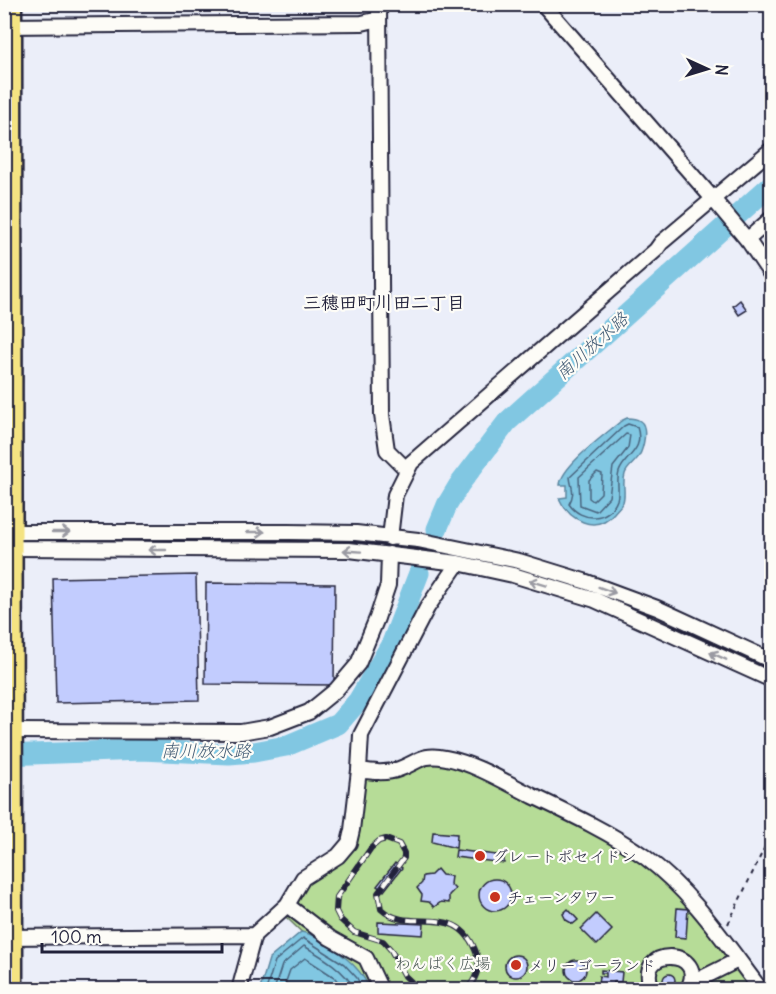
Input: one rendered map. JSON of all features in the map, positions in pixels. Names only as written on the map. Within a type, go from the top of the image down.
[{"type":"main road","points":[[13,4],[9,26],[9,541],[14,772],[9,937],[14,990]]},
{"type":"street","points":[[543,4],[716,202],[745,237],[771,276]]},
{"type":"street","points":[[9,26],[362,23],[379,12]]},
{"type":"street","points":[[379,12],[382,415],[387,450],[407,470]]},
{"type":"street","points":[[390,538],[394,495],[411,463],[716,202],[771,149]]},
{"type":"street","points":[[745,237],[771,218]]},
{"type":"street","points":[[9,541],[301,532],[356,533],[418,540],[519,561],[584,581],[657,608],[771,661]]},
{"type":"street","points":[[9,541],[349,550],[458,563],[513,575],[595,600],[771,680]]},
{"type":"street","points":[[14,734],[241,732],[270,726],[309,712],[336,690],[358,664],[388,585],[388,554]]},
{"type":"street","points":[[239,990],[254,935],[286,905],[303,878],[338,856],[349,843],[359,770],[361,735],[427,608],[458,563]]},
{"type":"street","points":[[359,770],[389,771],[400,769],[422,758],[446,758],[461,762],[524,791],[580,820],[644,856],[670,878],[696,906],[761,990]]},
{"type":"street","points":[[286,905],[330,938],[366,958],[381,990]]},
{"type":"street","points":[[9,937],[254,935]]},
{"type":"street","points":[[653,990],[649,974],[657,960],[672,955],[686,962],[690,969],[689,987]]},
{"type":"street","points":[[689,987],[738,960]]},
{"type":"path","points":[[721,939],[771,832]]},
{"type":"green space","name":"わんぱく広場","points":[[424,761],[463,765],[548,806],[644,860],[671,885],[758,989],[361,989],[285,916],[302,887],[335,866],[363,777]]},
{"type":"water","points":[[627,418],[640,421],[645,433],[639,456],[625,474],[623,502],[607,520],[591,524],[583,522],[569,513],[559,498],[567,497],[567,485],[560,485],[562,477],[585,451]]},
{"type":"water","points":[[301,932],[322,941],[353,964],[370,989],[260,989],[269,959]]},
{"type":"building","points":[[740,300],[747,310],[739,315],[733,306]]},
{"type":"building","points":[[196,575],[199,700],[56,703],[53,578]]},
{"type":"building","points":[[206,583],[335,584],[334,685],[205,684]]},
{"type":"building","points":[[433,832],[457,834],[456,848],[432,842]]},
{"type":"building","name":"グレートポセイドン","points":[[456,850],[504,856],[504,863],[455,857]]},
{"type":"building","points":[[395,863],[402,868],[384,891],[377,886]]},
{"type":"building","points":[[437,869],[442,875],[451,876],[450,884],[455,889],[449,895],[449,903],[441,902],[434,907],[429,902],[421,901],[422,895],[417,888],[422,883],[423,876],[431,875]]},
{"type":"building","name":"チェーンタワー","points":[[495,879],[507,883],[511,895],[507,907],[495,911],[483,907],[479,895],[483,883]]},
{"type":"building","points":[[677,908],[688,909],[686,938],[675,937]]},
{"type":"building","points":[[568,909],[578,920],[573,924],[566,920],[563,914]]},
{"type":"building","points":[[596,914],[612,930],[597,945],[581,929]]},
{"type":"building","points":[[378,922],[424,924],[423,935],[378,932]]},
{"type":"building","name":"メリーゴーランド","points":[[516,955],[524,958],[527,966],[524,974],[516,977],[508,974],[505,966],[508,958]]},
{"type":"building","points":[[572,960],[580,960],[586,966],[586,974],[580,980],[572,980],[566,974],[566,966]]},
{"type":"building","points":[[601,970],[622,972],[621,982],[614,982],[613,986],[598,985],[599,976],[606,977],[606,973],[601,973]]},
{"type":"building","points":[[671,974],[675,980],[671,986],[667,986],[663,978]]},
{"type":"waterway","name":"南川放水路","points":[[437,529],[459,485],[507,422],[772,184]]},
{"type":"waterway","name":"南川放水路","points":[[4,755],[142,750],[229,754],[254,752],[286,746],[338,724],[358,701],[392,643],[419,573]]},
{"type":"railway","points":[[420,990],[405,976],[391,950],[383,941],[354,932],[340,919],[336,911],[337,897],[371,848],[379,841],[386,839],[399,844],[404,858],[378,893],[381,909],[406,920],[446,923],[458,928],[469,938],[477,955],[478,965],[472,983],[466,990]]},
{"type":"place","name":"グレートポセイドン","points":[[480,856]]},
{"type":"place","name":"チェーンタワー","points":[[495,897]]},
{"type":"place","name":"メリーゴーランド","points":[[516,965]]},
{"type":"district","name":"三穂田町川田二丁目","points":[[384,303]]}]
